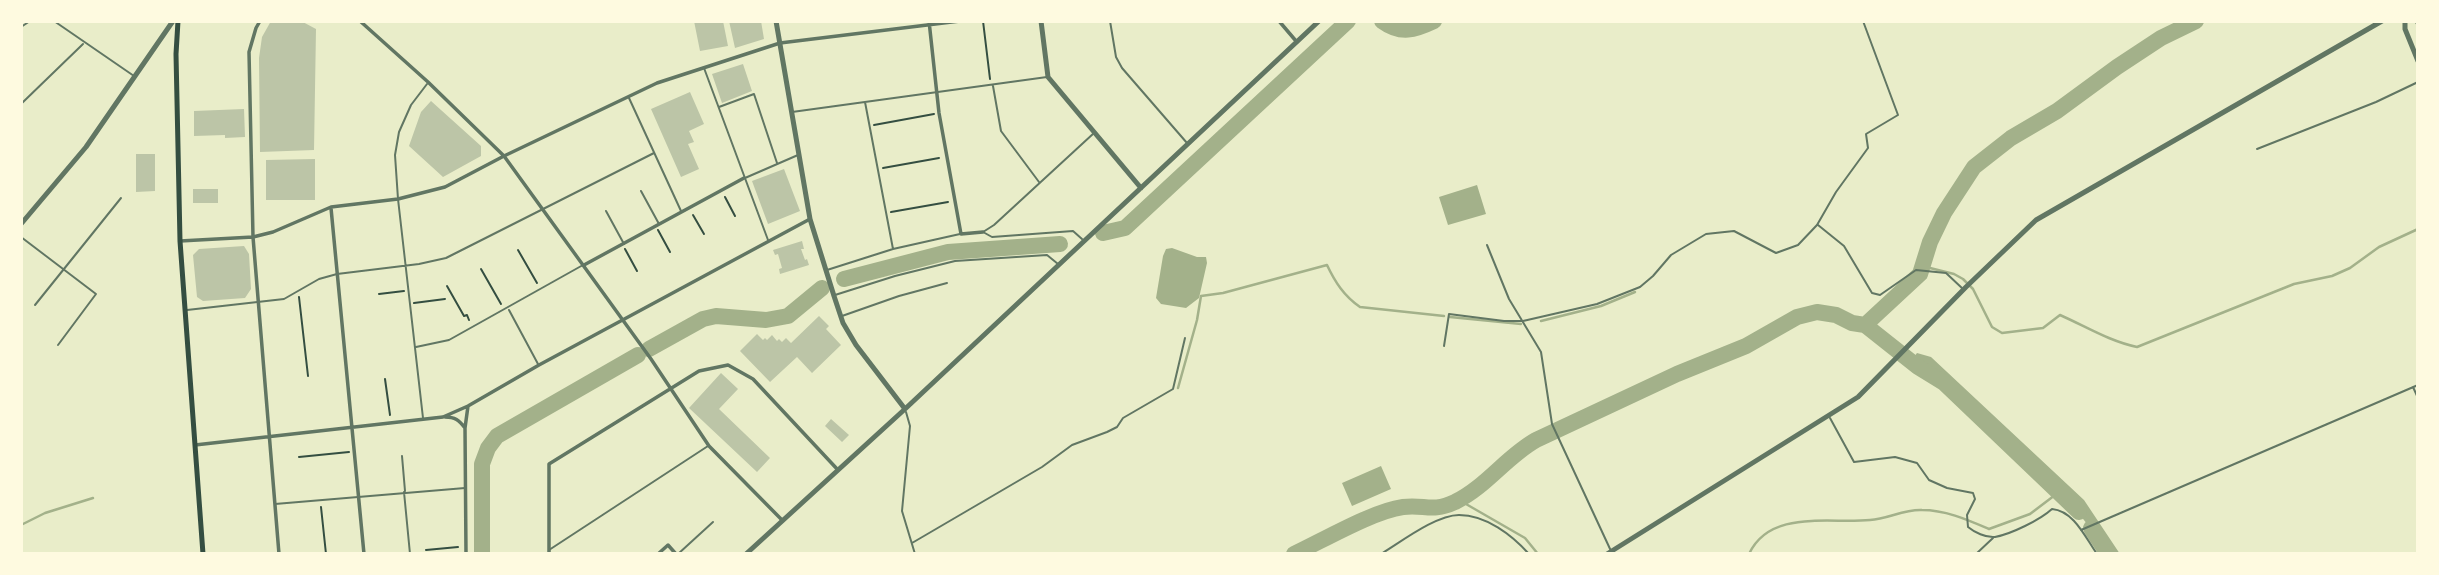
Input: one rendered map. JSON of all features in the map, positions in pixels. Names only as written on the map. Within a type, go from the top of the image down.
[{"type":"main road","points":[[175,21],[180,241],[203,554]]},
{"type":"street","points":[[21,224],[86,147],[175,21]]},
{"type":"street","points":[[260,21],[249,52],[253,237],[278,554]]},
{"type":"street","points":[[360,21],[504,156],[584,265],[709,446],[782,520]]},
{"type":"street","points":[[776,21],[810,219],[825,270],[841,316],[856,345],[905,409]]},
{"type":"street","points":[[180,241],[253,237],[273,232],[331,207],[398,200],[446,187],[628,95],[780,43],[960,21]]},
{"type":"street","points":[[1041,21],[1048,77],[1141,188]]},
{"type":"street","points":[[1279,21],[1297,41]]},
{"type":"street","points":[[746,554],[905,409],[1318,21]]},
{"type":"street","points":[[1609,553],[1858,397],[2036,220],[2382,21]]},
{"type":"street","points":[[2405,21],[2405,29],[2418,61]]},
{"type":"street","points":[[929,23],[939,113],[961,234],[983,232]]},
{"type":"street","points":[[584,265],[744,178]]},
{"type":"street","points":[[331,207],[364,554]]},
{"type":"street","points":[[443,417],[468,406],[810,219]]},
{"type":"street","points":[[549,552],[549,464],[699,371],[728,365],[753,379],[838,470]]},
{"type":"street","points":[[466,554],[465,428],[468,406]]},
{"type":"street","points":[[195,445],[443,417],[452,417],[465,428]]},
{"type":"street","points":[[658,554],[668,545],[677,554]]},
{"type":"lane","points":[[21,27],[30,21]]},
{"type":"lane","points":[[54,21],[135,76]]},
{"type":"lane","points":[[1110,21],[1114,46],[1122,68],[1187,144]]},
{"type":"lane","points":[[1444,346],[1449,314],[1523,321],[1573,311],[1640,287],[1671,255],[1706,234],[1734,231],[1776,253],[1798,245],[1817,225],[1836,192],[1868,148],[1866,134],[1898,114],[1863,21]]},
{"type":"lane","points":[[21,104],[84,42]]},
{"type":"lane","points":[[704,68],[768,241]]},
{"type":"lane","points":[[791,112],[1048,77]]},
{"type":"lane","points":[[423,419],[395,155],[398,132],[411,105],[428,82]]},
{"type":"lane","points":[[2257,149],[2376,102],[2418,82]]},
{"type":"lane","points":[[992,85],[1001,131],[1039,181]]},
{"type":"lane","points":[[718,107],[754,94],[777,163]]},
{"type":"lane","points":[[628,95],[681,212]]},
{"type":"lane","points":[[865,102],[894,249]]},
{"type":"lane","points":[[1083,240],[1073,231],[992,237],[983,232],[994,225],[1095,132]]},
{"type":"lane","points":[[184,310],[284,299],[319,279],[337,274],[406,266],[446,258],[654,153]]},
{"type":"lane","points":[[744,178],[798,155]]},
{"type":"lane","points":[[641,191],[657,225]]},
{"type":"lane","points":[[35,305],[121,198]]},
{"type":"lane","points":[[606,211],[624,244]]},
{"type":"lane","points":[[1817,225],[1844,246],[1872,293],[1880,295],[1916,270],[1946,273],[1967,286]]},
{"type":"lane","points":[[825,270],[894,249],[961,234]]},
{"type":"lane","points":[[21,237],[96,294],[58,345]]},
{"type":"lane","points":[[1487,244],[1509,299],[1541,352],[1552,424],[1609,553]]},
{"type":"lane","points":[[834,296],[895,276],[955,261],[1047,255],[1058,264]]},
{"type":"lane","points":[[415,347],[449,340],[584,265]]},
{"type":"lane","points":[[841,316],[947,283]]},
{"type":"lane","points":[[507,310],[539,365]]},
{"type":"lane","points":[[912,543],[1042,467],[1072,446],[1107,432],[1123,418],[1174,389],[1185,338]]},
{"type":"lane","points":[[2080,530],[2418,385]]},
{"type":"lane","points":[[2413,387],[2418,398]]},
{"type":"lane","points":[[905,409],[910,426],[902,511],[915,554]]},
{"type":"lane","points":[[1829,415],[1854,462],[1895,457],[1917,464],[1929,480],[1947,488],[1973,494],[1975,499],[1967,515],[1968,527],[1974,532],[1993,537]]},
{"type":"lane","points":[[549,552],[709,446]]},
{"type":"lane","points":[[402,456],[410,554]]},
{"type":"lane","points":[[275,504],[466,488]]},
{"type":"lane","points":[[1976,554],[1993,537],[2040,520],[2052,509],[2062,510],[2071,517],[2096,554]]},
{"type":"lane","points":[[1381,554],[1445,518],[1459,515],[1483,520],[1510,535],[1529,554]]},
{"type":"lane","points":[[677,554],[713,522]]},
{"type":"path","points":[[982,21],[990,81]]},
{"type":"path","points":[[870,126],[939,113]]},
{"type":"path","points":[[878,169],[947,156]]},
{"type":"path","points":[[721,190],[735,216]]},
{"type":"path","points":[[887,213],[955,200]]},
{"type":"path","points":[[689,208],[704,234]]},
{"type":"path","points":[[657,225],[670,252]]},
{"type":"path","points":[[624,244],[637,271]]},
{"type":"path","points":[[518,250],[541,290]]},
{"type":"path","points":[[481,269],[507,310]]},
{"type":"path","points":[[447,286],[464,316],[467,315]]},
{"type":"path","points":[[379,294],[408,290]]},
{"type":"path","points":[[299,291],[308,376]]},
{"type":"path","points":[[410,304],[445,299]]},
{"type":"path","points":[[385,379],[391,423]]},
{"type":"path","points":[[299,457],[354,452]]},
{"type":"path","points":[[320,499],[326,554]]},
{"type":"path","points":[[426,550],[466,547]]},
{"type":"shaded area","points":[[1477,185],[1486,214],[1448,225],[1439,197]]},
{"type":"shaded area","points":[[1172,248],[1197,257],[1206,257],[1199,298],[1186,308],[1161,304],[1156,298],[1163,256],[1166,249]]},
{"type":"shaded area","points":[[1917,353],[1931,357],[2084,500],[2120,554],[2111,554],[2064,495],[1946,381],[1924,365],[1910,362]]},
{"type":"shaded area","points":[[1381,466],[1391,489],[1352,506],[1342,483]]},
{"type":"building","points":[[271,21],[301,21],[316,29],[314,150],[260,152],[259,58],[262,37]]},
{"type":"building","points":[[694,21],[723,21],[728,46],[700,51]]},
{"type":"building","points":[[729,21],[761,21],[764,39],[735,48]]},
{"type":"building","points":[[743,64],[752,91],[722,103],[712,74]]},
{"type":"building","points":[[690,92],[704,124],[689,131],[694,142],[688,144],[699,169],[681,177],[651,109]]},
{"type":"building","points":[[431,101],[481,146],[481,156],[443,177],[409,146],[421,112]]},
{"type":"building","points":[[244,109],[245,137],[194,136],[194,111]]},
{"type":"building","points":[[136,154],[155,154],[155,191],[136,192]]},
{"type":"building","points":[[315,159],[315,200],[266,200],[266,160]]},
{"type":"building","points":[[784,169],[800,211],[768,224],[752,181]]},
{"type":"building","points":[[193,189],[218,189],[218,203],[193,203]]},
{"type":"building","points":[[802,241],[804,249],[801,249],[809,265],[780,274],[779,269],[782,268],[778,254],[775,255],[773,250]]},
{"type":"building","points":[[244,246],[249,254],[251,289],[245,298],[203,301],[197,297],[193,255],[199,249]]},
{"type":"building","points":[[819,316],[829,326],[826,329],[841,345],[812,373],[797,357],[770,382],[740,351],[757,334],[763,340],[772,335],[777,341],[779,339],[782,342],[786,338],[791,343]]},
{"type":"building","points":[[721,373],[738,389],[719,409],[770,458],[757,472],[689,408]]},
{"type":"building","points":[[831,419],[849,435],[842,442],[825,426]]},
{"type":"waterway","points":[[1103,233],[1125,228],[1348,21]]},
{"type":"waterway","points":[[1382,21],[1402,30],[1421,27],[1434,21]]},
{"type":"waterway","points":[[1294,554],[1363,520],[1391,510],[1411,506],[1434,508],[1455,502],[1477,488],[1536,440],[1677,374],[1746,346],[1797,317],[1817,312],[1865,325],[1920,274],[1930,242],[1944,213],[1974,167],[2011,138],[2057,111],[2161,38],[2196,21]]},
{"type":"waterway","points":[[1922,266],[1963,279],[1973,289],[1992,327],[2002,333],[2043,328],[2060,315],[2107,337],[2137,347],[2294,284],[2332,276],[2350,268],[2379,247],[2418,229]]},
{"type":"waterway","points":[[844,279],[948,252],[1060,244]]},
{"type":"waterway","points":[[1178,388],[1201,296],[1223,293],[1327,265],[1340,288],[1360,307],[1444,316]]},
{"type":"waterway","points":[[649,349],[703,319],[716,316],[766,320],[788,316],[822,288]]},
{"type":"waterway","points":[[1541,321],[1601,306],[1635,292]]},
{"type":"waterway","points":[[1450,317],[1521,324]]},
{"type":"waterway","points":[[1865,325],[1918,367],[1944,383],[2079,512]]},
{"type":"waterway","points":[[482,554],[482,464],[488,448],[497,436],[638,355]]},
{"type":"waterway","points":[[1749,554],[1771,530],[1802,522],[1870,520],[1909,511],[1931,510],[1989,529],[2030,514],[2059,492]]},
{"type":"waterway","points":[[21,525],[45,513],[93,498]]},
{"type":"waterway","points":[[1459,500],[1525,538],[1538,554]]},
{"type":"waterway","points":[[2091,528],[2108,554]]}]
